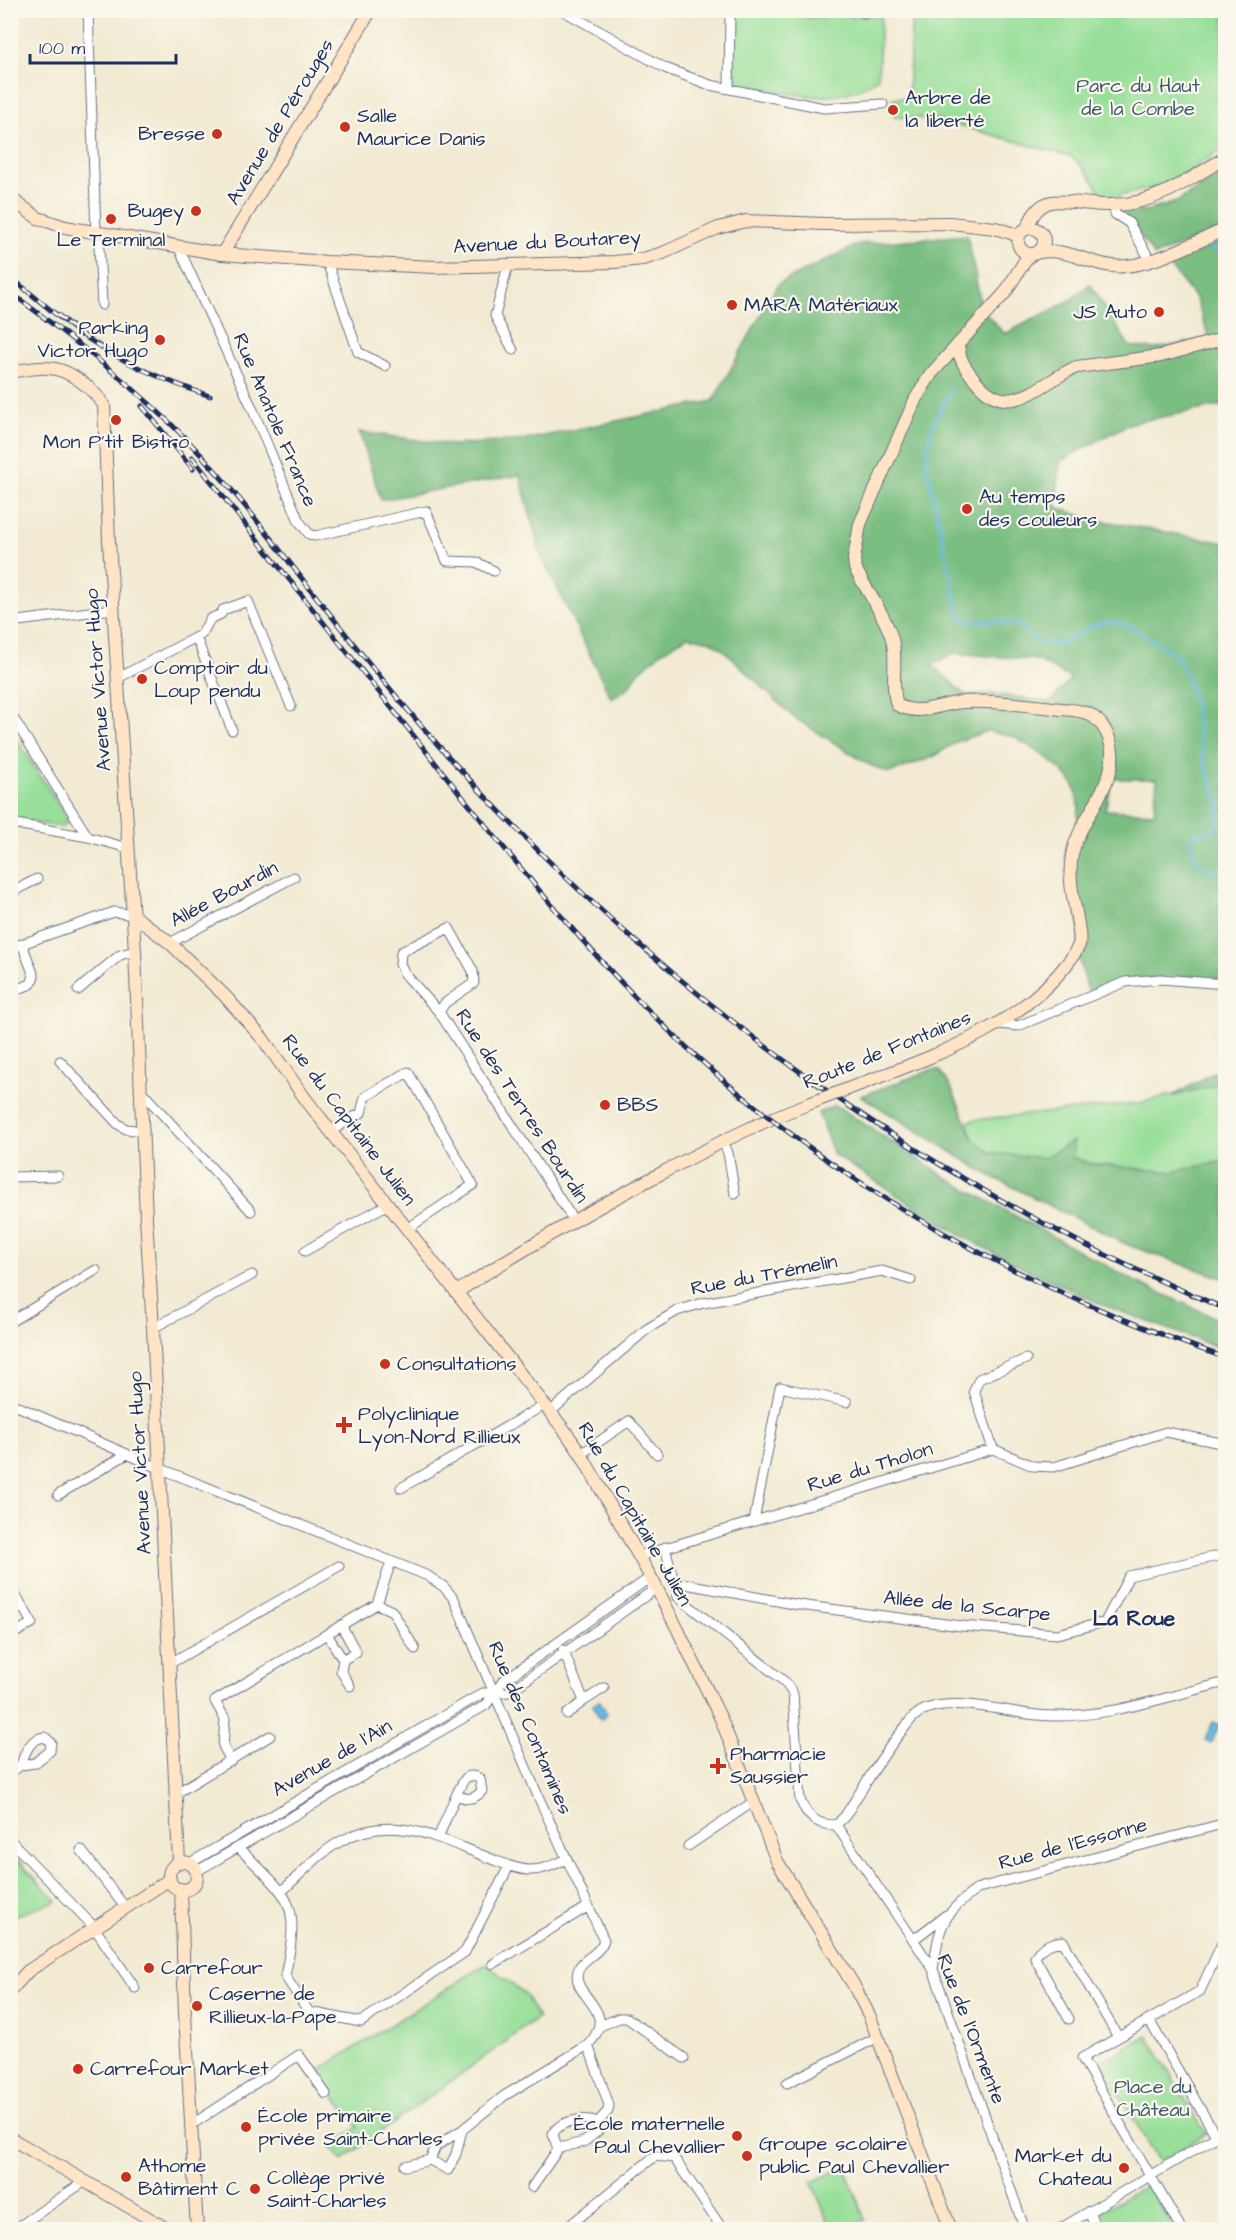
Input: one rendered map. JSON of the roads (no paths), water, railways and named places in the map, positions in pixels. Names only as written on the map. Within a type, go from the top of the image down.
[{"type":"street","points":[[88,10],[96,232],[99,246],[102,305]]},
{"type":"street","name":"Avenue de Pérouges","points":[[222,254],[371,10]]},
{"type":"street","points":[[562,10],[665,68],[710,86],[824,108],[883,104]]},
{"type":"street","points":[[729,88],[730,10]]},
{"type":"street","points":[[1226,157],[1170,191],[1144,200],[1114,206],[1058,201],[1043,205],[1036,211],[1013,279],[999,300],[957,344],[959,357],[980,386],[1003,399],[1014,399],[1026,397],[1066,371],[1077,367],[1161,356],[1226,338]]},
{"type":"street","name":"Avenue du Boutarey","points":[[10,198],[38,218],[66,227],[222,254],[435,267],[614,262],[643,259],[663,253],[718,228],[746,221],[825,224],[950,223],[995,228],[1027,242],[1060,252],[1111,266],[1129,267],[1226,229]]},
{"type":"street","points":[[1027,242],[1044,245],[1042,214],[1047,209],[1075,204]]},
{"type":"street","points":[[1114,206],[1115,214],[1129,223],[1148,261]]},
{"type":"street","name":"Avenue du Boutarey","points":[[1027,242],[1034,228],[1085,259]]},
{"type":"street","name":"Rue Anatole France","points":[[178,246],[253,410],[299,521],[309,534],[315,536],[426,511],[447,561],[476,562],[494,571]]},
{"type":"street","points":[[327,262],[358,352],[385,366]]},
{"type":"street","points":[[508,265],[495,316],[513,350]]},
{"type":"street","name":"Route de Fontaines","points":[[457,1292],[574,1221],[723,1141],[770,1118],[936,1055],[998,1024],[1021,1008],[1047,985],[1070,960],[1078,945],[1079,932],[1071,880],[1071,857],[1079,832],[1111,772],[1113,754],[1105,730],[1100,722],[1088,714],[992,701],[961,702],[921,711],[908,711],[897,705],[893,694],[896,662],[892,640],[882,615],[855,568],[854,559],[860,524],[916,398],[931,374],[957,344]]},
{"type":"street","name":"Avenue Victor Hugo","points":[[10,372],[51,368],[66,372],[92,390],[104,405],[113,609],[135,951],[175,1794],[188,1866]]},
{"type":"street","points":[[118,678],[202,634],[210,619],[221,614],[223,610],[248,601],[291,706]]},
{"type":"street","points":[[10,622],[113,609]]},
{"type":"street","points":[[196,637],[232,730]]},
{"type":"street","points":[[10,713],[88,837]]},
{"type":"street","points":[[10,823],[88,837],[128,848]]},
{"type":"street","name":"Allée Bourdin","points":[[170,943],[294,877]]},
{"type":"street","points":[[10,893],[37,879]]},
{"type":"street","points":[[10,948],[114,912],[133,915]]},
{"type":"street","name":"Rue du Capitaine Julien","points":[[133,915],[170,943],[225,996],[263,1039],[331,1131],[547,1408],[580,1454],[654,1583],[721,1719],[777,1861],[854,1984],[870,2017],[951,2229]]},
{"type":"street","name":"Rue des Terres Bourdin","points":[[439,1011],[446,1003],[474,983],[473,971],[449,928],[401,952],[400,964],[405,974],[439,1011],[574,1221]]},
{"type":"street","points":[[10,992],[31,984],[34,975],[22,944]]},
{"type":"street","points":[[78,990],[120,955],[135,951]]},
{"type":"street","points":[[998,1024],[1018,1026],[1125,982],[1160,979],[1226,984]]},
{"type":"street","points":[[60,1061],[118,1124],[133,1131],[144,1131]]},
{"type":"street","points":[[331,1131],[361,1113],[365,1097],[408,1072],[473,1185],[407,1229]]},
{"type":"street","points":[[142,1092],[251,1211]]},
{"type":"street","points":[[723,1141],[728,1153],[735,1194]]},
{"type":"street","points":[[10,1178],[58,1176]]},
{"type":"street","points":[[304,1251],[388,1204]]},
{"type":"street","points":[[10,1322],[96,1270]]},
{"type":"street","name":"Rue du Trémelin","points":[[401,1488],[547,1408],[647,1329],[677,1311],[703,1303],[882,1271],[911,1280]]},
{"type":"street","points":[[153,1328],[252,1275]]},
{"type":"street","points":[[1026,1359],[978,1379],[974,1391],[993,1449],[1033,1466],[1054,1467],[1166,1432],[1226,1444]]},
{"type":"street","points":[[754,1521],[780,1387],[847,1402]]},
{"type":"street","name":"Rue des Contamines","points":[[10,1403],[159,1468],[428,1576],[444,1587],[454,1599],[604,1940],[597,1953],[580,1965],[577,1979],[599,2017],[600,2026]]},
{"type":"street","points":[[580,1454],[629,1420],[657,1454]]},
{"type":"street","name":"Rue du Tholon","points":[[639,1556],[993,1449]]},
{"type":"street","points":[[58,1495],[127,1454]]},
{"type":"street","points":[[665,1547],[678,1598],[785,1682],[793,1694],[800,1800],[806,1814],[826,1825],[837,1825],[845,1816],[892,1744],[916,1714],[928,1708],[959,1705],[1035,1715],[1081,1717],[1226,1682]]},
{"type":"street","name":"Allée de la Scarpe","points":[[675,1582],[799,1605],[961,1626],[1057,1634],[1105,1622],[1130,1576],[1226,1554]]},
{"type":"street","points":[[231,1761],[223,1746],[225,1719],[215,1701],[376,1604],[391,1562]]},
{"type":"street","points":[[169,1664],[339,1566]]},
{"type":"street","name":"Avenue de l'Ain","points":[[188,1866],[239,1848],[486,1705],[503,1681],[645,1581],[654,1583]]},
{"type":"street","points":[[496,1693],[509,1692],[651,1592],[654,1583]]},
{"type":"street","points":[[10,1585],[32,1623],[10,1636]]},
{"type":"street","points":[[667,1608],[678,1598]]},
{"type":"street","points":[[376,1604],[392,1611],[415,1649]]},
{"type":"street","points":[[340,1625],[356,1652],[343,1660]]},
{"type":"street","points":[[327,1634],[343,1660],[342,1671],[350,1686]]},
{"type":"street","points":[[560,1642],[584,1701]]},
{"type":"street","points":[[567,1714],[603,1688]]},
{"type":"street","name":"Avenue de l'Ain","points":[[188,1866],[483,1693],[496,1693]]},
{"type":"street","points":[[175,1794],[270,1736]]},
{"type":"street","points":[[10,1773],[21,1765]]},
{"type":"street","points":[[438,1838],[457,1795]]},
{"type":"street","points":[[688,1846],[753,1802]]},
{"type":"street","name":"Rue de l'Essonne","points":[[913,1940],[979,1888],[1226,1822]]},
{"type":"street","name":"Rue de l'Ormente","points":[[837,1825],[933,1970],[1025,2229]]},
{"type":"street","points":[[1215,1826],[1226,1831]]},
{"type":"street","points":[[282,1891],[333,1845],[355,1835],[378,1829],[412,1829],[509,1866],[537,1870],[567,1859]]},
{"type":"street","points":[[11,1842],[94,1927],[135,1988]]},
{"type":"street","points":[[239,1848],[282,1891],[288,1900],[294,1923],[285,1976],[309,2012],[361,2022],[465,1952],[509,1866]]},
{"type":"street","points":[[81,1850],[126,1907]]},
{"type":"street","points":[[188,1866],[195,1884],[189,1889],[176,1887],[170,1880],[170,1871],[188,1866]]},
{"type":"street","points":[[10,1990],[28,1971],[170,1880]]},
{"type":"street","points":[[181,1889],[190,2126],[197,2229]]},
{"type":"street","points":[[493,1964],[589,1906]]},
{"type":"street","points":[[933,1970],[938,1938],[948,1913]]},
{"type":"street","points":[[1182,2229],[1082,2058],[1200,1991],[1226,1935]]},
{"type":"street","points":[[1069,2019],[1035,1958],[1037,1953],[1054,1942],[1063,1941],[1118,2037]]},
{"type":"street","points":[[429,2160],[435,2146],[462,2130],[504,2096],[588,2045],[597,2035],[600,2026],[619,2018],[627,2018],[684,2058]]},
{"type":"street","points":[[1149,2020],[1216,2136]]},
{"type":"street","points":[[787,2082],[878,2037]]},
{"type":"street","points":[[532,2187],[559,2148],[584,2142],[592,2137],[598,2131],[598,2122],[608,2111],[609,2105],[588,2045]]},
{"type":"street","points":[[190,2126],[299,2055],[326,2094]]},
{"type":"street","points":[[559,2148],[553,2134],[557,2128],[575,2121],[590,2119],[598,2122]]},
{"type":"street","points":[[405,2166],[429,2160],[448,2170],[456,2154],[462,2130]]},
{"type":"street","points":[[1058,2229],[1226,2131]]},
{"type":"street","points":[[12,2142],[169,2229]]},
{"type":"street","points":[[564,2229],[655,2156],[674,2158],[723,2229]]},
{"type":"street","points":[[14,2229],[85,2181]]},
{"type":"street","points":[[1089,2211],[1096,2229]]},
{"type":"water","points":[[600,1701],[607,1714],[602,1719],[599,1718],[593,1704]]},
{"type":"water","points":[[1213,1722],[1220,1725],[1211,1743],[1205,1740]]},
{"type":"waterway","points":[[1209,250],[1226,245]]},
{"type":"waterway","points":[[951,389],[930,430],[927,467],[958,610],[964,619],[970,621],[1011,622],[1021,626],[1038,641],[1051,644],[1065,641],[1099,624],[1116,622],[1136,629],[1175,655],[1187,676],[1191,689],[1205,765],[1216,793],[1220,812],[1215,830],[1195,834],[1190,837],[1190,843],[1199,862],[1209,870],[1221,870],[1226,862]]},
{"type":"railway","points":[[10,277],[69,325],[104,349],[148,372],[210,396]]},
{"type":"railway","points":[[10,292],[125,382],[189,442],[235,494],[380,676],[456,765],[538,850],[625,931],[716,1008],[811,1079],[910,1146],[1012,1206],[1117,1261],[1226,1309]]},
{"type":"railway","points":[[58,315],[81,335]]},
{"type":"railway","points":[[142,406],[193,469]]},
{"type":"railway","points":[[192,457],[506,851],[578,935],[653,1015],[735,1090],[849,1175],[968,1246],[1093,1307],[1226,1358]]},
{"type":"place","name":"Arbre de la liberté","points":[[893,110]]},
{"type":"place","name":"Salle Maurice Danis","points":[[345,127]]},
{"type":"place","name":"Bresse","points":[[217,134]]},
{"type":"place","name":"Bugey","points":[[196,211]]},
{"type":"place","name":"Le Terminal","points":[[111,219]]},
{"type":"place","name":"MARA Matériaux","points":[[732,305]]},
{"type":"place","name":"JS Auto","points":[[1159,312]]},
{"type":"place","name":"Parking Victor Hugo","points":[[160,340]]},
{"type":"place","name":"Mon P'tit Bistro","points":[[116,420]]},
{"type":"place","name":"Au temps des couleurs","points":[[967,509]]},
{"type":"place","name":"Comptoir du Loup pendu","points":[[142,679]]},
{"type":"place","name":"BBS","points":[[605,1105]]},
{"type":"place","name":"Consultations","points":[[385,1364]]},
{"type":"place","name":"Polyclinique Lyon-Nord Rillieux","points":[[344,1425]]},
{"type":"place","name":"Pharmacie Saussier","points":[[718,1766]]},
{"type":"place","name":"Carrefour","points":[[149,1968]]},
{"type":"place","name":"Caserne de Rillieux-la-Pape","points":[[197,2006]]},
{"type":"place","name":"Carrefour Market","points":[[78,2069]]},
{"type":"place","name":"École primaire privée Saint-Charles","points":[[246,2127]]},
{"type":"place","name":"École maternelle Paul Chevallier","points":[[737,2136]]},
{"type":"place","name":"Groupe scolaire public Paul Chevallier","points":[[747,2156]]},
{"type":"place","name":"Market du Chateau","points":[[1124,2168]]},
{"type":"place","name":"Athome Bâtiment C","points":[[126,2177]]},
{"type":"place","name":"Collège privé Saint-Charles","points":[[255,2189]]},
{"type":"district","name":"La Roue","points":[[1134,1618]]},
{"type":"park label","name":"Parc du Haut de la Combe","points":[[1138,98]]},
{"type":"park label","name":"Place du Château","points":[[1153,2098]]}]
